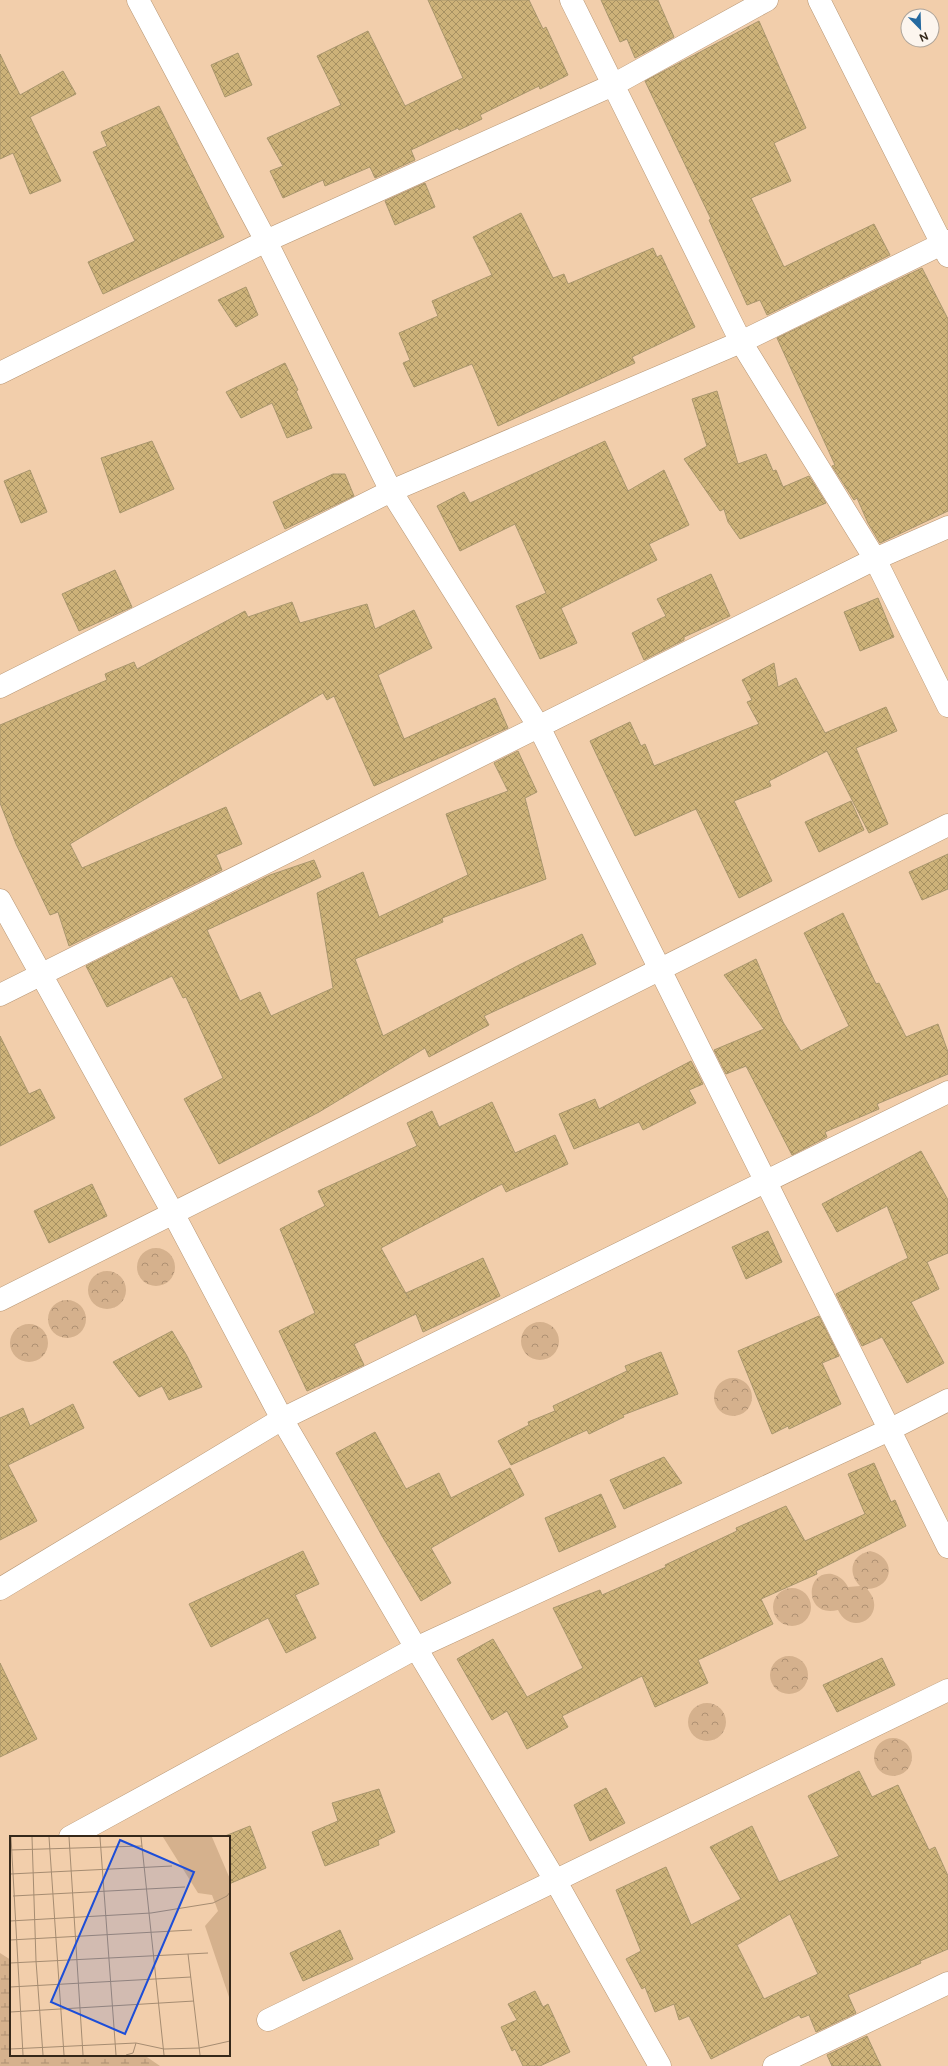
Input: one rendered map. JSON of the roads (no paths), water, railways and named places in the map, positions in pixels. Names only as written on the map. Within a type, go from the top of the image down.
[{"type":"street","points":[[138,0],[266,241],[391,491],[539,726],[948,1547]]},
{"type":"street","points":[[571,0],[741,342],[875,559],[948,706]]},
{"type":"street","points":[[0,373],[266,241],[613,85],[767,0]]},
{"type":"street","points":[[0,687],[391,491],[741,342],[946,247],[819,0]]},
{"type":"street","points":[[0,995],[875,559],[948,527]]},
{"type":"street","points":[[0,1300],[948,825]]},
{"type":"street","points":[[0,900],[172,1213],[282,1419],[416,1648],[555,1880],[660,2066]]},
{"type":"street","points":[[0,1589],[282,1419],[948,1092]]},
{"type":"street","points":[[72,1836],[416,1648],[889,1430],[948,1400]]},
{"type":"street","points":[[268,2020],[948,1690]]},
{"type":"street","points":[[774,2066],[948,1983]]}]
